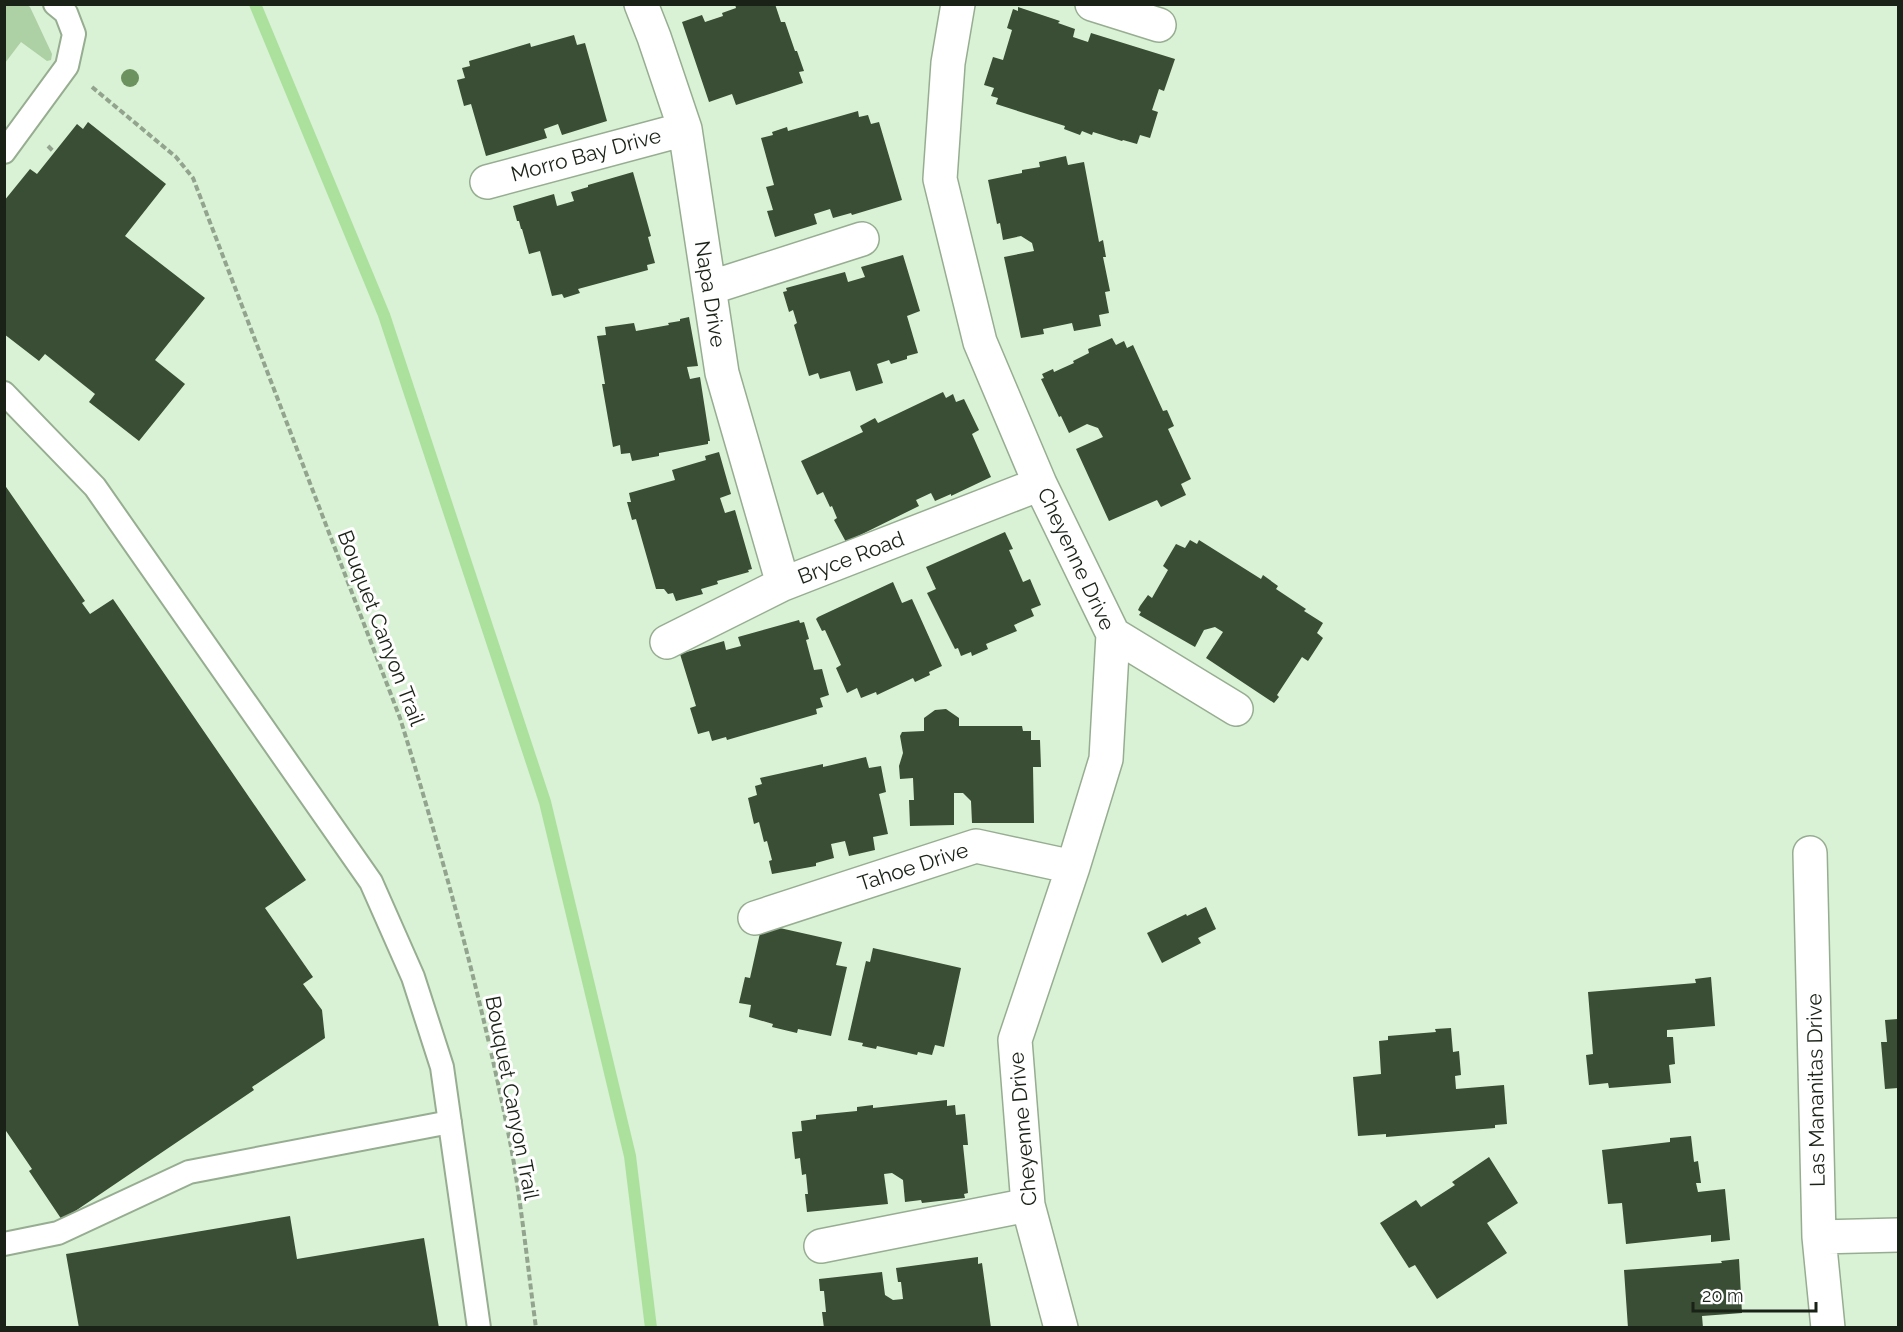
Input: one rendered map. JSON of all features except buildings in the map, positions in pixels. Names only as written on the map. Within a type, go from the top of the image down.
[{"type":"street","name":"Napa Drive","points":[[641,4],[685,129],[722,373],[783,584]]},
{"type":"street","name":"Cheyenne Drive","points":[[958,4],[948,63],[940,179],[980,342],[1040,484],[1113,634],[1107,759],[1015,1040],[1028,1204],[1061,1328]]},
{"type":"street","points":[[1092,4],[1159,24]]},
{"type":"street","name":"Morro Bay Drive","points":[[488,182],[685,129]]},
{"type":"street","points":[[709,288],[862,240]]},
{"type":"street","name":"Bryce Road","points":[[667,642],[783,584],[1040,484]]},
{"type":"street","points":[[1113,634],[1236,709]]},
{"type":"street","name":"Tahoe Drive","points":[[755,918],[976,846],[1073,867]]},
{"type":"street","name":"Las Mananitas Drive","points":[[1810,853],[1819,1237],[1828,1328]]},
{"type":"street","points":[[821,1246],[1028,1204]]},
{"type":"street","points":[[1819,1237],[1899,1234]]},
{"type":"lane","points":[[4,152],[67,66],[74,34],[66,13],[56,4]]},
{"type":"lane","points":[[4,393],[95,486],[370,882],[413,977],[442,1067],[479,1328]]},
{"type":"lane","points":[[4,1244],[58,1233],[189,1172],[450,1122]]},
{"type":"path","name":"Bouquet Canyon Trail","points":[[88,84],[176,157],[193,178],[400,718],[425,799],[480,1007],[512,1154],[536,1328]]},
{"type":"green space","points":[[5,4],[30,7],[52,54],[51,60],[47,61],[21,42],[5,63]]},
{"type":"waterway","points":[[255,4],[384,315],[545,802],[630,1156],[651,1328]]}]
